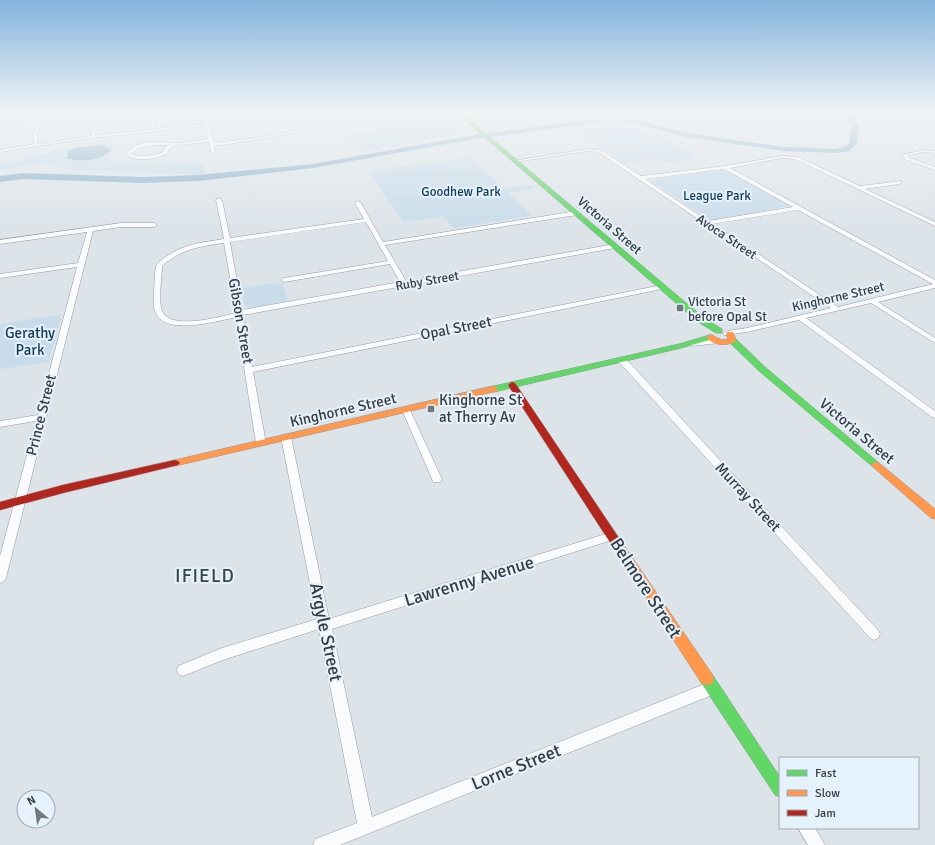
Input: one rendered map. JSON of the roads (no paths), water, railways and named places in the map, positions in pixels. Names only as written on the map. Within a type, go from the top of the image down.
[{"type":"main road","name":"Victoria Street","points":[[504,151],[721,337],[762,369],[935,515]]},
{"type":"main road","name":"Kinghorne Street","points":[[0,506],[286,437],[721,337]]},
{"type":"main road","name":"Belmore Street","points":[[512,385],[779,788]]},
{"type":"street","points":[[130,151],[128,154],[134,157],[156,156],[166,151]]},
{"type":"street","name":"Avoca Street","points":[[515,160],[584,151]]},
{"type":"street","name":"Avoca Street","points":[[598,151],[837,309]]},
{"type":"street","points":[[922,151],[904,155],[935,170]]},
{"type":"street","points":[[640,178],[725,167],[782,157],[792,157],[935,224]]},
{"type":"street","points":[[725,167],[935,283]]},
{"type":"street","points":[[860,188],[899,182]]},
{"type":"street","name":"Gibson Street","points":[[219,200],[240,314],[261,443]]},
{"type":"street","points":[[358,203],[404,284]]},
{"type":"street","points":[[707,223],[798,208]]},
{"type":"street","points":[[381,244],[577,213]]},
{"type":"street","points":[[227,240],[367,220]]},
{"type":"street","points":[[0,242],[133,224],[154,225]]},
{"type":"street","name":"Prince Street","points":[[0,578],[90,230]]},
{"type":"street","name":"Ruby Street","points":[[227,240],[186,248],[170,255],[161,262],[157,271],[157,313],[161,318],[168,321],[186,323],[615,246]]},
{"type":"street","points":[[284,280],[392,262]]},
{"type":"street","points":[[0,276],[81,265]]},
{"type":"street","name":"Kinghorne Street","points":[[721,337],[935,286]]},
{"type":"street","name":"Opal Street","points":[[249,370],[662,287]]},
{"type":"street","points":[[872,301],[935,341]]},
{"type":"street","points":[[801,318],[935,415]]},
{"type":"street","name":"Murray Street","points":[[622,360],[874,634]]},
{"type":"street","points":[[406,410],[437,479]]},
{"type":"street","points":[[0,424],[41,417]]},
{"type":"street","name":"Argyle Street","points":[[286,437],[366,827]]},
{"type":"street","name":"Lawrenny Avenue","points":[[183,670],[222,654],[612,536]]},
{"type":"street","name":"Lorne Street","points":[[321,845],[712,688]]},
{"type":"street","points":[[807,829],[817,845]]},
{"type":"water","points":[[109,151],[101,157],[90,160],[66,158],[68,155],[67,152]]},
{"type":"waterway","points":[[0,179],[23,176],[143,180],[198,178],[313,166],[394,151]]},
{"type":"place","name":"Victoria St before Opal St","points":[[680,308]]},
{"type":"place","name":"Kinghorne St at Therry Av","points":[[431,409]]},
{"type":"district","name":"IFIELD","points":[[205,575]]},
{"type":"park label","name":"Goodhew Park","points":[[461,191]]},
{"type":"park label","name":"League Park","points":[[717,195]]},
{"type":"park label","name":"Gerathy Park","points":[[30,342]]}]
